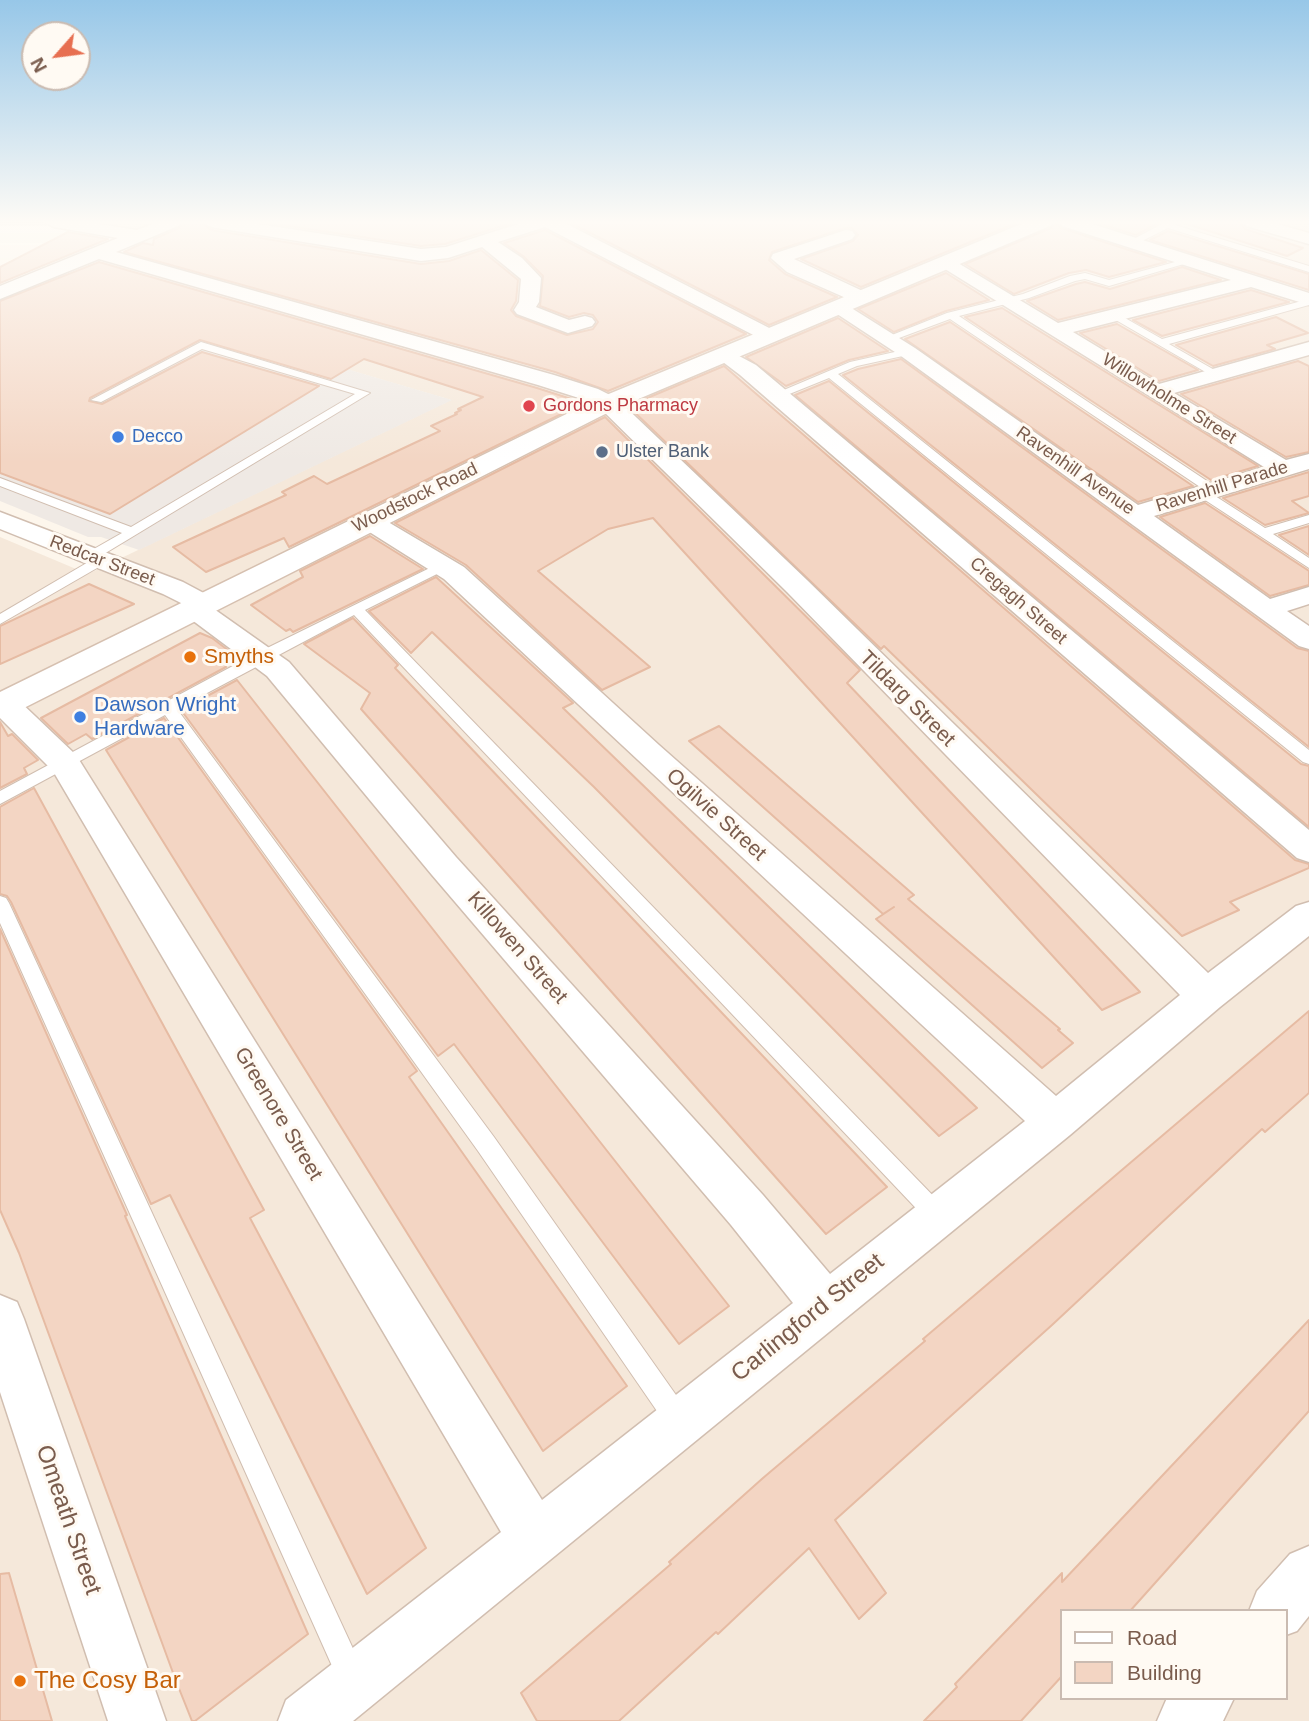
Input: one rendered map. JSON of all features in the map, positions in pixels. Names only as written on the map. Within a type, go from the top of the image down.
[{"type":"street","points":[[273,302],[546,380],[590,394],[608,403]]},
{"type":"street","points":[[529,302],[524,310],[568,327],[585,322]]},
{"type":"street","points":[[704,302],[770,337]]},
{"type":"street","name":"Woodstock Road","points":[[2,705],[608,403],[852,302]]},
{"type":"street","name":"Willowholme Street","points":[[1012,302],[1284,468]]},
{"type":"street","points":[[1057,330],[1168,302]]},
{"type":"street","name":"Ravenhill Avenue","points":[[838,308],[908,352],[1309,640]]},
{"type":"street","points":[[1157,391],[1309,348]]},
{"type":"street","name":"Cregagh Street","points":[[726,355],[778,395],[1309,849]]},
{"type":"street","name":"Tildarg Street","points":[[608,403],[797,586],[1206,996]]},
{"type":"street","name":"Ravenhill Parade","points":[[1135,513],[1309,461]]},
{"type":"street","name":"Redcar Street","points":[[0,520],[207,602]]},
{"type":"street","name":"Ogilvie Street","points":[[369,521],[444,565],[1055,1122]]},
{"type":"street","points":[[1266,609],[1309,595]]},
{"type":"street","name":"Killowen Street","points":[[207,602],[278,669],[444,866],[738,1200],[825,1305]]},
{"type":"street","name":"Greenore Street","points":[[2,705],[65,763],[534,1537]]},
{"type":"street","name":"Carlingford Street","points":[[307,1721],[1055,1122],[1206,996],[1309,916]]},
{"type":"street","name":"Omeath Street","points":[[0,1319],[137,1721]]},
{"type":"street","points":[[1280,1609],[1309,1573]]},
{"type":"street","points":[[1186,1721],[1203,1700]]},
{"type":"lane","points":[[887,339],[951,315],[999,302]]},
{"type":"lane","points":[[1160,343],[1304,302]]},
{"type":"lane","points":[[951,315],[1208,491],[1309,564]]},
{"type":"lane","points":[[1114,316],[1214,374]]},
{"type":"lane","points":[[0,620],[132,532],[364,393],[201,345],[97,400]]},
{"type":"lane","points":[[778,395],[854,364],[908,352]]},
{"type":"lane","points":[[831,374],[1309,758]]},
{"type":"lane","points":[[0,482],[132,532]]},
{"type":"lane","points":[[1263,533],[1309,519]]},
{"type":"lane","points":[[0,797],[262,656],[444,565]]},
{"type":"lane","points":[[357,610],[937,1215]]},
{"type":"lane","points":[[168,708],[486,1144],[679,1421]]},
{"type":"lane","points":[[0,904],[354,1683]]},
{"type":"shaded area","points":[[162,302],[1309,302],[1309,1721],[0,1721],[0,537],[88,574],[451,400],[207,328]]},
{"type":"shaded area","points":[[207,328],[452,400],[139,550],[101,537],[88,537],[0,501],[0,424]]},
{"type":"building","points":[[0,302],[239,302],[584,403],[289,547],[284,538],[206,572],[173,547],[286,495],[282,492],[314,476],[327,484],[440,431],[431,426],[457,414],[455,413],[461,410],[458,409],[483,397],[364,359],[331,379],[200,340],[90,398],[89,401],[102,404],[202,352],[319,386],[110,514],[0,473]]},
{"type":"building","points":[[305,302],[515,302],[511,310],[516,316],[567,335],[593,329],[598,322],[593,315],[584,313],[569,317],[540,306],[540,302],[685,302],[746,334],[608,391],[555,372]]},
{"type":"building","points":[[725,302],[824,302],[769,325]]},
{"type":"building","points":[[874,302],[980,302],[946,311],[894,332],[858,309]]},
{"type":"building","points":[[1029,302],[1130,302],[1058,320]]},
{"type":"building","points":[[1203,302],[1288,302],[1162,336],[1133,320]]},
{"type":"building","points":[[1002,308],[1258,466],[1211,480],[965,317]]},
{"type":"building","points":[[1276,317],[1308,333],[1267,345],[1275,349],[1213,366],[1176,345]]},
{"type":"building","points":[[838,318],[888,351],[849,360],[786,386],[746,357]]},
{"type":"building","points":[[950,322],[1193,486],[1138,502],[905,339]]},
{"type":"building","points":[[1117,324],[1198,370],[1159,381],[1080,333]]},
{"type":"building","points":[[901,359],[1297,648],[1309,651],[1309,747],[843,375]]},
{"type":"building","points":[[1298,361],[1309,366],[1309,452],[1286,457],[1181,394]]},
{"type":"building","points":[[724,366],[1295,860],[1309,864],[1309,868],[1230,902],[1239,910],[1182,936],[884,646],[881,649],[628,406]]},
{"type":"building","points":[[829,381],[1301,764],[1309,766],[1309,827],[795,395]]},
{"type":"building","points":[[605,417],[860,670],[847,683],[1140,992],[1102,1010],[653,518],[608,529],[538,571],[650,667],[602,690],[466,565],[395,523]]},
{"type":"building","points":[[1309,472],[1309,496],[1292,501],[1309,513],[1265,525],[1223,498]]},
{"type":"building","points":[[1205,503],[1309,571],[1309,585],[1270,596],[1160,517]]},
{"type":"building","points":[[1309,526],[1309,555],[1279,535]]},
{"type":"building","points":[[370,536],[423,569],[293,632],[290,629],[286,631],[251,605],[303,577],[300,571]]},
{"type":"building","points":[[436,577],[573,703],[563,708],[977,1108],[939,1136],[594,787],[432,632],[411,653],[369,611]]},
{"type":"building","points":[[89,584],[134,604],[0,664],[0,626]]},
{"type":"building","points":[[353,618],[398,665],[395,668],[887,1187],[826,1234],[361,709],[370,693],[304,644]]},
{"type":"building","points":[[200,633],[212,638],[237,657],[224,664],[226,667],[92,739],[86,734],[68,744],[41,718]]},
{"type":"building","points":[[237,680],[729,1306],[679,1344],[454,1044],[438,1056],[181,710]]},
{"type":"building","points":[[164,718],[417,1071],[409,1077],[627,1386],[543,1451],[106,750]]},
{"type":"building","points":[[0,722],[8,736],[12,734],[38,760],[24,768],[27,774],[0,788]]},
{"type":"building","points":[[719,726],[914,895],[908,899],[1073,1043],[1042,1068],[876,919],[894,907],[883,914],[689,741]]},
{"type":"building","points":[[34,788],[264,1210],[250,1218],[426,1548],[367,1594],[170,1195],[151,1204],[11,902],[7,896],[0,894],[0,807]]},
{"type":"building","points":[[0,929],[308,1634],[195,1721],[192,1721],[176,1681],[19,1253],[0,1210]]},
{"type":"building","points":[[1309,1011],[1309,1093],[1265,1132],[1262,1129],[1052,1325],[835,1520],[886,1593],[859,1619],[809,1548],[718,1634],[716,1632],[619,1721],[537,1721],[521,1693],[671,1564],[669,1562],[763,1478],[925,1341],[923,1339]]},
{"type":"building","points":[[1309,1320],[1309,1411],[1132,1609],[1060,1609],[1060,1678],[1021,1721],[924,1721],[957,1687],[955,1684],[1062,1573],[1062,1582]]},
{"type":"building","name":"The Cosy Bar","points":[[9,1573],[52,1721],[0,1721],[0,1574]]},
{"type":"place","name":"Gordons Pharmacy","points":[[529,406]]},
{"type":"place","name":"Decco","points":[[118,437]]},
{"type":"place","name":"Ulster Bank","points":[[602,452]]},
{"type":"place","name":"Smyths","points":[[190,657]]},
{"type":"place","name":"Dawson Wright Hardware","points":[[80,717]]},
{"type":"place","name":"The Cosy Bar","points":[[20,1681]]}]
